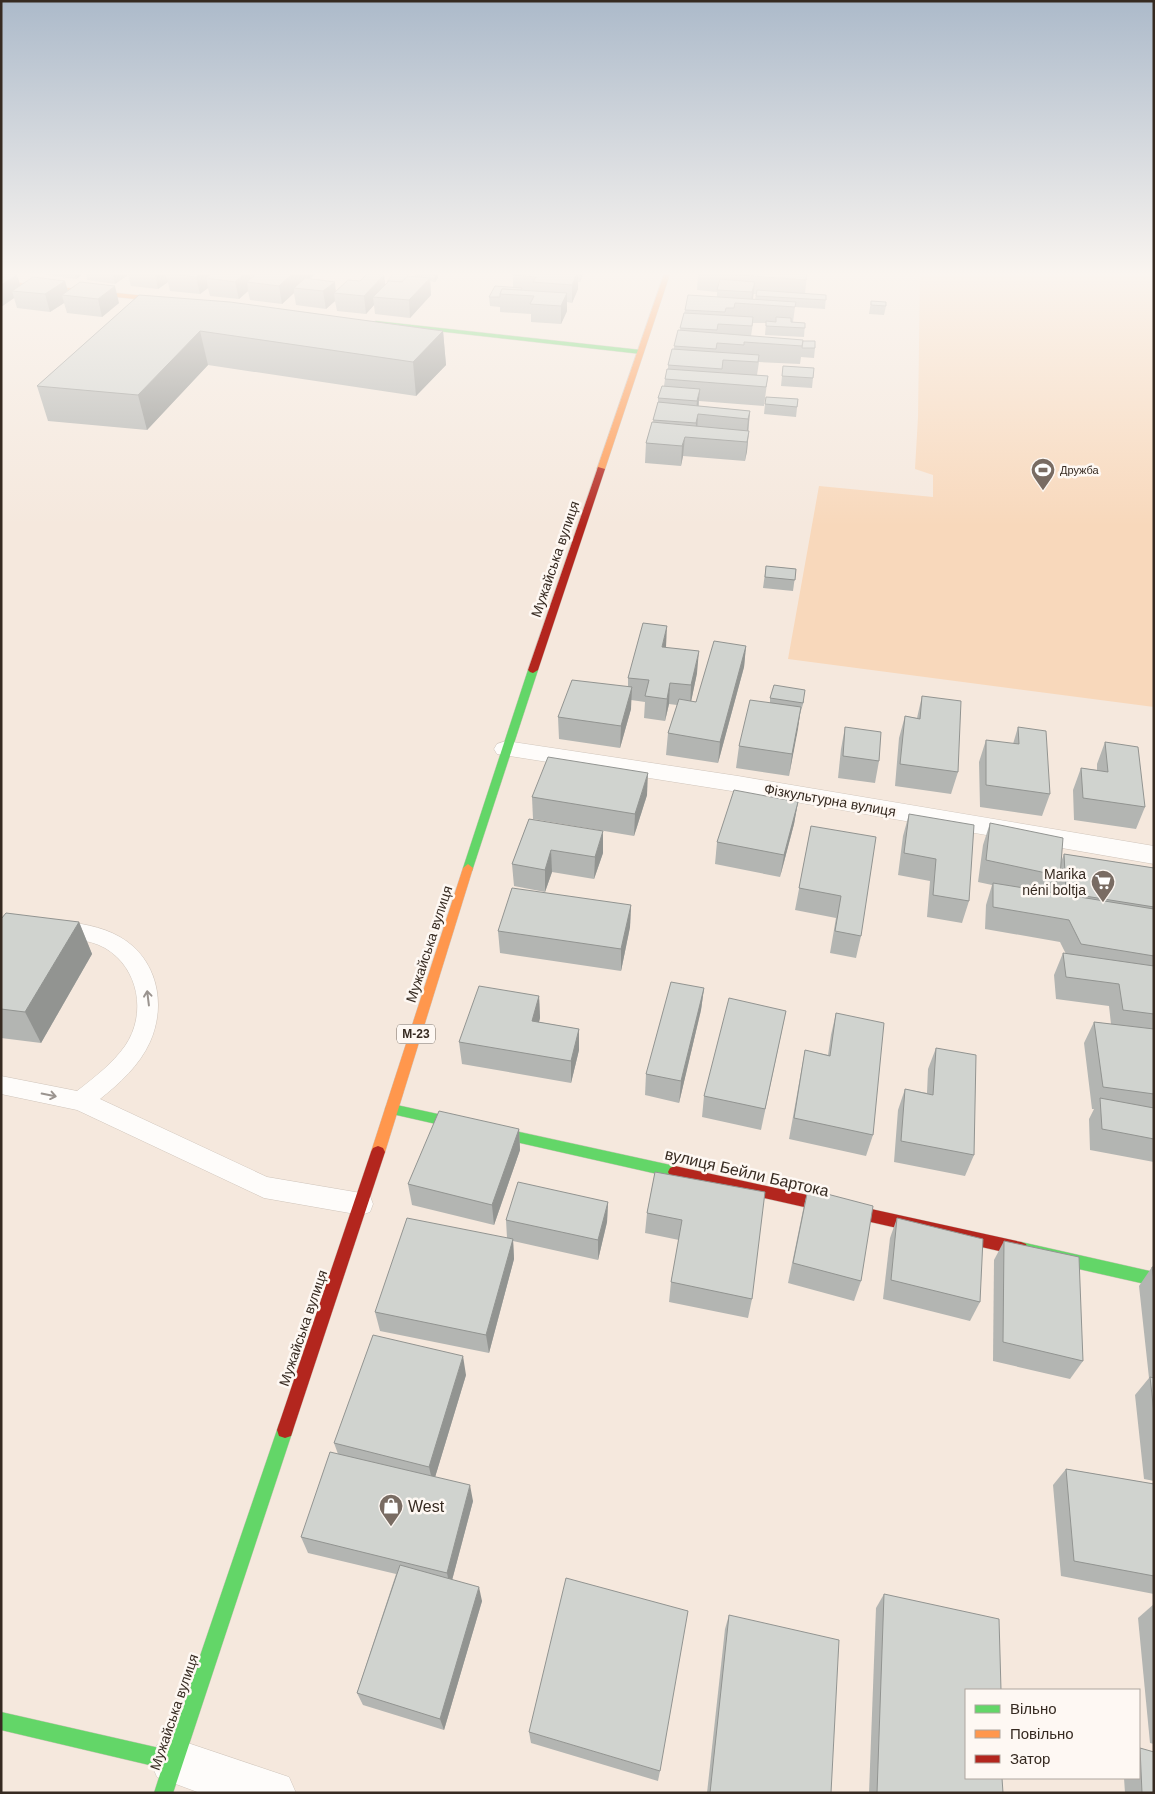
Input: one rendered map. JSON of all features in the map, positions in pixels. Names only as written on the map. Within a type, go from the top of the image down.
[{"type":"main road","name":"Мужайська вулиця","points":[[168,1777],[361,1204],[506,749],[639,358]]},
{"type":"main road","name":"вулиця Бейли Бартока","points":[[392,1109],[1154,1279]]},
{"type":"main road","points":[[1,1721],[168,1777]]},
{"type":"street","name":"Фізкультурна вулиця","points":[[506,749],[738,784],[1154,856]]},
{"type":"street","points":[[168,1777],[273,1793]]},
{"type":"lane","points":[[36,929],[70,929],[103,938],[130,954],[146,978],[149,1008],[140,1041],[117,1073],[81,1101]]},
{"type":"lane","points":[[1,1085],[81,1101],[264,1187],[361,1204]]},
{"type":"shaded area","name":"Дружба","points":[[919,358],[1154,358],[1154,707],[788,659],[819,486],[933,497],[933,475],[915,469]]},
{"type":"building","points":[[69,358],[174,358],[138,395],[37,386]]},
{"type":"building","points":[[384,358],[417,358],[413,362]]},
{"type":"building","points":[[670,358],[759,358],[758,362],[723,360],[722,369],[668,365]]},
{"type":"building","points":[[783,366],[814,368],[813,378],[782,376]]},
{"type":"building","points":[[667,369],[768,376],[766,387],[665,379]]},
{"type":"building","points":[[662,386],[700,389],[697,401],[658,398]]},
{"type":"building","points":[[766,397],[798,399],[797,407],[765,404]]},
{"type":"building","points":[[658,402],[750,411],[748,419],[698,414],[696,423],[653,420]]},
{"type":"building","points":[[652,422],[749,431],[747,442],[685,437],[682,446],[646,443]]},
{"type":"building","points":[[766,566],[796,569],[795,580],[765,577]]},
{"type":"building","points":[[643,623],[667,626],[662,647],[699,651],[691,685],[670,683],[667,699],[645,696],[649,680],[628,678]]},
{"type":"building","points":[[714,641],[746,646],[720,742],[668,733],[679,699],[696,702]]},
{"type":"building","points":[[572,680],[632,687],[621,726],[558,717]]},
{"type":"building","points":[[774,685],[805,690],[803,703],[770,698]]},
{"type":"building","points":[[922,696],[961,701],[958,772],[900,764],[905,716],[920,719]]},
{"type":"building","points":[[750,700],[801,707],[792,754],[739,746]]},
{"type":"building","points":[[845,727],[881,732],[879,761],[843,756]]},
{"type":"building","points":[[1018,727],[1046,731],[1050,794],[986,785],[986,740],[1019,744]]},
{"type":"building","points":[[1105,742],[1138,747],[1145,807],[1083,798],[1081,768],[1108,772]]},
{"type":"building","points":[[548,757],[648,773],[635,814],[532,797]]},
{"type":"building","points":[[734,790],[798,802],[784,855],[717,842]]},
{"type":"building","points":[[909,814],[974,825],[969,901],[933,895],[936,859],[904,853]]},
{"type":"building","points":[[529,819],[603,831],[595,857],[551,850],[545,870],[512,864]]},
{"type":"building","points":[[990,823],[1063,838],[1060,876],[986,860]]},
{"type":"building","points":[[811,826],[876,837],[861,936],[835,931],[841,896],[799,888]]},
{"type":"building","points":[[1064,854],[1154,868],[1154,907],[1066,893]]},
{"type":"building","points":[[993,883],[1154,909],[1154,956],[1081,944],[1069,920],[993,907]]},
{"type":"building","points":[[512,888],[631,905],[621,949],[498,931]]},
{"type":"building","points":[[6,913],[79,922],[25,1012],[1,1009],[1,919]]},
{"type":"building","points":[[1063,953],[1154,966],[1154,1014],[1123,1010],[1119,984],[1066,977]]},
{"type":"building","points":[[671,982],[704,988],[681,1081],[646,1074]]},
{"type":"building","points":[[479,986],[539,996],[532,1021],[579,1029],[571,1061],[459,1042]]},
{"type":"building","points":[[729,998],[786,1011],[765,1109],[704,1096]]},
{"type":"building","points":[[836,1013],[884,1023],[873,1135],[794,1118],[805,1050],[830,1056]]},
{"type":"building","points":[[1094,1022],[1154,1029],[1154,1094],[1103,1087]]},
{"type":"building","points":[[936,1048],[976,1055],[974,1155],[901,1141],[905,1089],[933,1095]]},
{"type":"building","points":[[1100,1098],[1154,1108],[1154,1139],[1102,1129]]},
{"type":"building","points":[[439,1111],[519,1129],[492,1205],[408,1184]]},
{"type":"building","points":[[655,1172],[765,1192],[752,1299],[671,1282],[682,1220],[647,1213]]},
{"type":"building","points":[[518,1182],[608,1202],[598,1240],[506,1220]]},
{"type":"building","points":[[808,1189],[873,1206],[861,1281],[793,1263]]},
{"type":"building","points":[[407,1218],[513,1239],[486,1335],[375,1312]]},
{"type":"building","points":[[897,1218],[983,1239],[980,1302],[891,1280]]},
{"type":"building","points":[[1004,1241],[1079,1257],[1083,1361],[1003,1342]]},
{"type":"building","points":[[373,1335],[463,1356],[429,1467],[334,1443]]},
{"type":"building","points":[[1150,1377],[1154,1378],[1154,1413]]},
{"type":"building","name":"West","points":[[330,1452],[470,1485],[447,1573],[301,1537]]},
{"type":"building","points":[[1066,1469],[1154,1484],[1154,1576],[1074,1561]]},
{"type":"building","points":[[400,1565],[479,1587],[440,1719],[357,1693]]},
{"type":"building","points":[[566,1578],[688,1611],[660,1771],[529,1732]]},
{"type":"building","points":[[884,1594],[999,1619],[1001,1689],[965,1689],[965,1779],[1002,1779],[1003,1793],[877,1793]]},
{"type":"building","points":[[729,1615],[839,1640],[831,1793],[710,1793]]},
{"type":"building","points":[[1140,1748],[1154,1752],[1154,1793],[1142,1793]]},
{"type":"traffic: fast","points":[[468,868],[533,670]]},
{"type":"traffic: fast","points":[[392,1109],[675,1172]]},
{"type":"traffic: fast","points":[[1021,1249],[1154,1279]]},
{"type":"traffic: fast","points":[[163,1793],[285,1430]]},
{"type":"traffic: fast","points":[[1,1721],[173,1761]]},
{"type":"traffic: slow","points":[[601,469],[639,358]]},
{"type":"traffic: slow","points":[[378,1152],[468,868]]},
{"type":"traffic: jam","points":[[533,670],[601,469]]},
{"type":"traffic: jam","points":[[285,1430],[378,1152]]},
{"type":"traffic: jam","points":[[675,1172],[1021,1249]]},
{"type":"place","name":"Дружба","points":[[1043,491]]},
{"type":"place","name":"Marika néni boltja","points":[[1103,903]]},
{"type":"place","name":"West","points":[[391,1527]]}]
